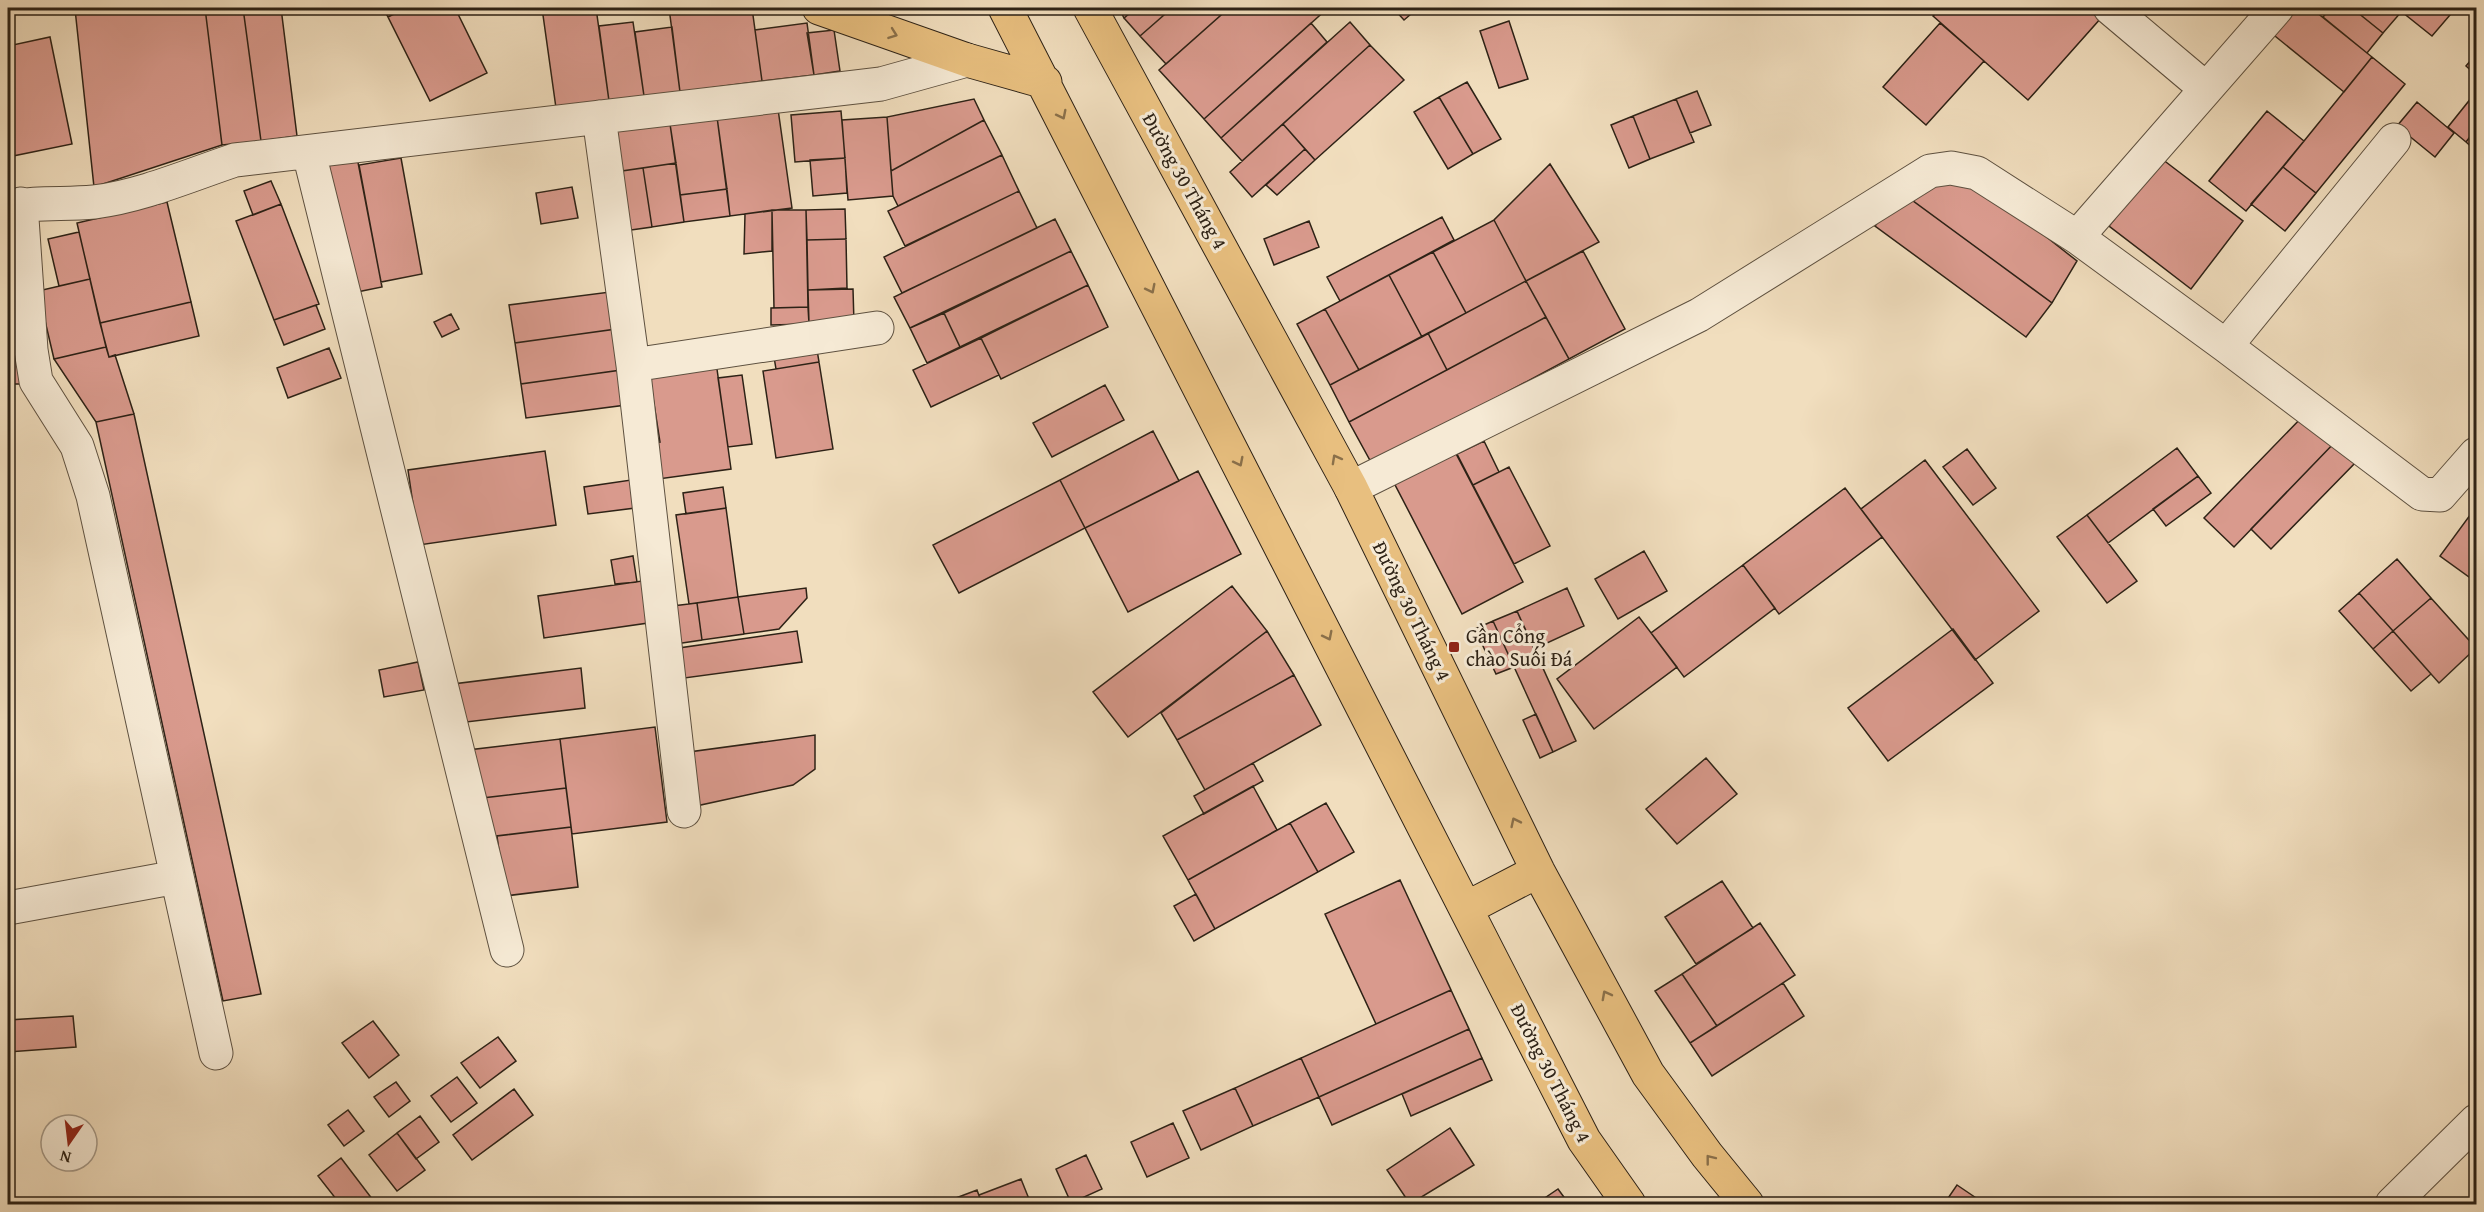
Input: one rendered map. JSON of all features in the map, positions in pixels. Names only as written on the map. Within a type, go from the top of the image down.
[{"type":"main road","points":[[819,8],[967,60],[1045,82]]},
{"type":"main road","name":"Đường 30 Tháng 4","points":[[1005,8],[1045,82],[1584,1140],[1629,1204]]},
{"type":"main road","name":"Đường 30 Tháng 4","points":[[1090,8],[1351,488],[1538,871],[1648,1074],[1747,1204]]},
{"type":"main road","points":[[1467,908],[1538,871]]},
{"type":"street","points":[[2110,8],[2205,88]]},
{"type":"street","points":[[2077,237],[2277,8]]},
{"type":"street","points":[[216,1053],[93,496],[77,446],[36,381],[14,206],[95,201],[145,190],[235,160],[881,84],[967,60]]},
{"type":"street","points":[[599,117],[633,365],[684,811]]},
{"type":"street","points":[[2226,346],[2394,140]]},
{"type":"street","points":[[309,153],[507,950]]},
{"type":"street","points":[[1351,488],[1699,315],[1930,171],[1951,168],[1977,173],[2077,237],[2422,494],[2440,495],[2476,454]]},
{"type":"street","points":[[633,365],[877,328]]},
{"type":"street","points":[[8,908],[177,877]]},
{"type":"street","points":[[2392,1204],[2476,1121]]},
{"type":"building","points":[[205,8],[222,145],[94,187],[75,9]]},
{"type":"building","points":[[205,8],[243,8],[261,141],[222,145]]},
{"type":"building","points":[[243,8],[281,8],[297,136],[261,141]]},
{"type":"building","points":[[383,8],[406,8],[388,17]]},
{"type":"building","points":[[406,8],[455,8],[487,73],[430,101],[388,17]]},
{"type":"building","points":[[542,8],[596,8],[609,101],[556,108]]},
{"type":"building","points":[[669,8],[752,8],[762,81],[680,92]]},
{"type":"building","points":[[1119,8],[1136,8],[1124,18]]},
{"type":"building","points":[[1136,8],[1172,8],[1140,36],[1124,18]]},
{"type":"building","points":[[1172,8],[1229,8],[1166,64],[1140,36]]},
{"type":"building","points":[[1229,8],[1328,8],[1204,119],[1159,70]]},
{"type":"building","points":[[1393,8],[1418,8],[1404,20]]},
{"type":"building","points":[[1941,8],[2089,8],[2101,18],[2028,100],[1933,16]]},
{"type":"building","points":[[2290,8],[2311,8],[2372,57],[2344,92],[2270,32]]},
{"type":"building","points":[[2331,8],[2352,8],[2383,33],[2367,53],[2323,17]]},
{"type":"building","points":[[2352,8],[2397,8],[2402,11],[2383,33]]},
{"type":"building","points":[[2397,8],[2456,8],[2432,36]]},
{"type":"building","points":[[1509,21],[1528,79],[1499,88],[1480,31]]},
{"type":"building","points":[[633,22],[644,96],[609,101],[599,26]]},
{"type":"building","points":[[1350,22],[1370,45],[1242,161],[1221,138]]},
{"type":"building","points":[[807,23],[814,75],[762,81],[755,30]]},
{"type":"building","points":[[1311,23],[1327,42],[1221,138],[1204,119]]},
{"type":"building","points":[[1940,23],[1984,61],[1926,125],[1883,87]]},
{"type":"building","points":[[672,27],[680,92],[644,96],[635,32]]},
{"type":"building","points":[[834,30],[840,71],[814,75],[807,33]]},
{"type":"building","points":[[50,37],[72,144],[8,157],[8,46]]},
{"type":"building","points":[[1370,45],[1404,80],[1315,160],[1283,124]]},
{"type":"building","points":[[2476,54],[2476,75],[2466,66]]},
{"type":"building","points":[[2372,57],[2405,84],[2316,193],[2283,167]]},
{"type":"building","points":[[1467,82],[1501,139],[1473,154],[1439,97]]},
{"type":"building","points":[[1697,91],[1711,125],[1690,133],[1676,99]]},
{"type":"building","points":[[2476,92],[2476,129],[2466,142],[2448,127]]},
{"type":"building","points":[[1439,97],[1473,154],[1448,169],[1414,112]]},
{"type":"building","points":[[974,99],[984,120],[891,171],[887,117]]},
{"type":"building","points":[[1676,99],[1694,142],[1650,159],[1633,116]]},
{"type":"building","points":[[2417,102],[2454,133],[2435,157],[2397,126]]},
{"type":"building","points":[[778,109],[792,208],[730,216],[717,117]]},
{"type":"building","points":[[841,111],[845,158],[795,162],[791,115]]},
{"type":"building","points":[[2267,111],[2304,141],[2246,211],[2209,181]]},
{"type":"building","points":[[1633,116],[1650,159],[1629,168],[1611,125]]},
{"type":"building","points":[[717,117],[727,189],[680,195],[670,124]]},
{"type":"building","points":[[887,117],[893,196],[848,200],[842,120]]},
{"type":"building","points":[[984,120],[1002,155],[898,206],[893,196],[891,171]]},
{"type":"building","points":[[670,124],[676,163],[608,173],[603,133]]},
{"type":"building","points":[[1283,124],[1305,149],[1252,197],[1230,172]]},
{"type":"building","points":[[2476,129],[2476,151],[2466,142]]},
{"type":"building","points":[[1305,149],[1315,160],[1277,195],[1266,185]]},
{"type":"building","points":[[356,152],[382,287],[347,294],[321,159]]},
{"type":"building","points":[[1002,155],[1019,191],[905,246],[888,211]]},
{"type":"building","points":[[401,158],[422,274],[381,282],[359,165]]},
{"type":"building","points":[[845,158],[847,193],[813,196],[810,160]]},
{"type":"building","points":[[2162,159],[2243,221],[2191,289],[2109,226]]},
{"type":"building","points":[[676,163],[684,222],[652,227],[643,168]]},
{"type":"building","points":[[1550,164],[1599,242],[1526,281],[1494,220]]},
{"type":"building","points":[[2283,167],[2316,193],[2285,231],[2251,204]]},
{"type":"building","points":[[643,168],[652,227],[617,232],[608,173]]},
{"type":"building","points":[[1969,176],[2077,261],[2052,303],[1901,192]]},
{"type":"building","points":[[271,181],[281,204],[253,215],[244,191]]},
{"type":"building","points":[[572,187],[578,218],[541,224],[536,193]]},
{"type":"building","points":[[727,189],[730,216],[684,222],[680,195]]},
{"type":"building","points":[[1019,191],[1037,228],[902,293],[884,257]]},
{"type":"building","points":[[1901,192],[2052,303],[2026,337],[1875,226]]},
{"type":"building","points":[[167,202],[191,302],[100,323],[77,223]]},
{"type":"building","points":[[281,204],[319,304],[274,320],[236,221]]},
{"type":"building","points":[[845,209],[846,239],[807,240],[806,210]]},
{"type":"building","points":[[772,210],[772,251],[744,254],[745,214]]},
{"type":"building","points":[[772,210],[806,210],[808,307],[774,308]]},
{"type":"building","points":[[1442,217],[1454,240],[1340,301],[1327,277]]},
{"type":"building","points":[[1055,219],[1071,251],[910,328],[894,297]]},
{"type":"building","points":[[1494,220],[1526,281],[1466,313],[1433,252]]},
{"type":"building","points":[[1309,221],[1319,247],[1274,265],[1264,239]]},
{"type":"building","points":[[79,232],[90,279],[59,286],[48,239]]},
{"type":"building","points":[[846,239],[847,288],[808,290],[807,240]]},
{"type":"building","points":[[8,240],[21,384],[8,384]]},
{"type":"building","points":[[1071,251],[1088,285],[960,347],[944,313]]},
{"type":"building","points":[[1583,251],[1625,329],[1569,359],[1526,281]]},
{"type":"building","points":[[1433,252],[1466,313],[1422,337],[1389,275]]},
{"type":"building","points":[[1389,275],[1422,337],[1359,370],[1325,309]]},
{"type":"building","points":[[90,279],[106,347],[54,359],[38,291]]},
{"type":"building","points":[[1526,281],[1546,317],[1447,370],[1428,333]]},
{"type":"building","points":[[1088,285],[1108,327],[1001,379],[981,338]]},
{"type":"building","points":[[853,289],[854,323],[809,324],[808,290]]},
{"type":"building","points":[[610,292],[616,329],[515,343],[509,305]]},
{"type":"building","points":[[191,302],[199,336],[109,357],[100,323]]},
{"type":"building","points":[[316,305],[325,329],[284,345],[274,320]]},
{"type":"building","points":[[808,307],[809,324],[771,325],[771,308]]},
{"type":"building","points":[[1325,309],[1359,370],[1330,385],[1297,324]]},
{"type":"building","points":[[944,313],[960,347],[927,363],[910,328]]},
{"type":"building","points":[[451,314],[459,329],[442,337],[434,322]]},
{"type":"building","points":[[1546,317],[1569,359],[1372,464],[1349,422]]},
{"type":"building","points":[[616,329],[621,370],[521,384],[515,343]]},
{"type":"building","points":[[1428,333],[1447,370],[1349,422],[1330,385]]},
{"type":"building","points":[[981,338],[999,375],[931,407],[913,370]]},
{"type":"building","points":[[816,344],[819,362],[776,369],[773,351]]},
{"type":"building","points":[[106,347],[109,357],[115,355],[134,414],[96,422],[54,359]]},
{"type":"building","points":[[329,348],[341,378],[288,398],[277,368]]},
{"type":"building","points":[[716,362],[731,469],[651,480],[645,444],[660,442],[649,372]]},
{"type":"building","points":[[819,362],[833,449],[776,458],[763,371]]},
{"type":"building","points":[[621,370],[626,405],[526,418],[521,384]]},
{"type":"building","points":[[742,375],[752,444],[728,447],[718,378]]},
{"type":"building","points":[[1105,385],[1124,420],[1052,457],[1033,423]]},
{"type":"building","points":[[2306,413],[2336,441],[2234,547],[2204,518]]},
{"type":"building","points":[[134,414],[261,994],[223,1001],[96,422]]},
{"type":"building","points":[[1153,431],[1179,481],[1085,528],[1060,480]]},
{"type":"building","points":[[1484,441],[1499,472],[1473,485],[1457,454]]},
{"type":"building","points":[[2336,441],[2357,461],[2271,549],[2251,529]]},
{"type":"building","points":[[1453,448],[1523,582],[1462,614],[1392,479]]},
{"type":"building","points":[[2177,448],[2198,476],[2108,543],[2087,515]]},
{"type":"building","points":[[1967,449],[1996,488],[1973,505],[1943,467]]},
{"type":"building","points":[[545,451],[556,525],[419,545],[408,470]]},
{"type":"building","points":[[1925,460],[2039,611],[1975,660],[1861,509]]},
{"type":"building","points":[[1509,467],[1550,546],[1514,564],[1473,485]]},
{"type":"building","points":[[1198,471],[1241,554],[1128,612],[1085,528]]},
{"type":"building","points":[[2198,476],[2211,493],[2166,526],[2153,509]]},
{"type":"building","points":[[631,480],[635,508],[588,514],[584,487]]},
{"type":"building","points":[[1060,480],[1085,528],[959,593],[933,545]]},
{"type":"building","points":[[723,487],[726,508],[686,514],[683,493]]},
{"type":"building","points":[[1845,488],[1882,537],[1779,614],[1743,565]]},
{"type":"building","points":[[2476,507],[2476,582],[2440,556]]},
{"type":"building","points":[[726,508],[738,597],[689,604],[676,515]]},
{"type":"building","points":[[2087,515],[2137,581],[2107,603],[2057,537]]},
{"type":"building","points":[[1644,551],[1667,591],[1618,619],[1595,579]]},
{"type":"building","points":[[633,556],[637,582],[615,584],[611,560]]},
{"type":"building","points":[[2397,559],[2431,598],[2393,631],[2359,593]]},
{"type":"building","points":[[1743,565],[1775,608],[1684,677],[1651,633]]},
{"type":"building","points":[[649,580],[655,622],[544,638],[538,596]]},
{"type":"building","points":[[1232,586],[1267,631],[1128,737],[1093,692]]},
{"type":"building","points":[[806,588],[807,598],[779,629],[744,634],[738,597]]},
{"type":"building","points":[[1567,588],[1584,626],[1534,649],[1517,611]]},
{"type":"building","points":[[2359,593],[2393,631],[2373,649],[2339,611]]},
{"type":"building","points":[[738,597],[744,634],[702,640],[697,603]]},
{"type":"building","points":[[2431,598],[2476,648],[2439,683],[2393,631]]},
{"type":"building","points":[[697,603],[702,640],[669,645],[664,607]]},
{"type":"building","points":[[1517,611],[1576,741],[1553,752],[1493,621]]},
{"type":"building","points":[[1639,617],[1677,667],[1594,729],[1557,679]]},
{"type":"building","points":[[1493,621],[1514,667],[1496,674],[1475,629]]},
{"type":"building","points":[[1953,629],[1993,683],[1888,761],[1848,708]]},
{"type":"building","points":[[797,631],[802,662],[677,679],[672,649]]},
{"type":"building","points":[[1267,631],[1294,675],[1177,740],[1161,713]]},
{"type":"building","points":[[2393,631],[2431,674],[2411,691],[2373,649]]},
{"type":"building","points":[[418,662],[424,690],[384,697],[379,670]]},
{"type":"building","points":[[581,668],[585,708],[458,723],[453,684]]},
{"type":"building","points":[[1294,675],[1321,725],[1205,790],[1177,740]]},
{"type":"building","points":[[1536,714],[1553,752],[1540,758],[1523,720]]},
{"type":"building","points":[[655,727],[667,822],[572,834],[560,739]]},
{"type":"building","points":[[815,735],[815,769],[793,785],[696,806],[689,752]]},
{"type":"building","points":[[560,739],[566,788],[474,799],[468,750]]},
{"type":"building","points":[[1706,758],[1737,794],[1677,844],[1646,809]]},
{"type":"building","points":[[1253,763],[1263,781],[1204,814],[1194,796]]},
{"type":"building","points":[[1253,786],[1277,830],[1188,880],[1163,836]]},
{"type":"building","points":[[566,788],[571,827],[479,838],[474,799]]},
{"type":"building","points":[[1326,803],[1354,852],[1318,872],[1290,823]]},
{"type":"building","points":[[1290,823],[1318,872],[1215,929],[1188,880]]},
{"type":"building","points":[[571,827],[578,887],[505,896],[497,836]]},
{"type":"building","points":[[1400,880],[1451,990],[1376,1024],[1325,914]]},
{"type":"building","points":[[1722,881],[1753,928],[1696,964],[1665,917]]},
{"type":"building","points":[[1196,894],[1215,929],[1194,941],[1174,906]]},
{"type":"building","points":[[1760,923],[1795,975],[1717,1026],[1682,974]]},
{"type":"building","points":[[1682,974],[1717,1026],[1690,1043],[1655,991]]},
{"type":"building","points":[[1783,983],[1804,1016],[1712,1076],[1690,1043]]},
{"type":"building","points":[[1451,990],[1469,1029],[1319,1097],[1301,1058]]},
{"type":"building","points":[[73,1016],[76,1047],[8,1052],[8,1020]]},
{"type":"building","points":[[373,1021],[399,1055],[369,1078],[342,1043]]},
{"type":"building","points":[[1469,1029],[1482,1058],[1332,1125],[1319,1097]]},
{"type":"building","points":[[498,1037],[516,1061],[480,1088],[461,1063]]},
{"type":"building","points":[[1301,1058],[1319,1097],[1253,1126],[1235,1088]]},
{"type":"building","points":[[1482,1058],[1492,1080],[1411,1116],[1402,1094]]},
{"type":"building","points":[[457,1077],[477,1103],[451,1122],[431,1096]]},
{"type":"building","points":[[396,1082],[410,1101],[389,1117],[374,1097]]},
{"type":"building","points":[[1235,1088],[1253,1126],[1201,1150],[1183,1111]]},
{"type":"building","points":[[514,1089],[533,1115],[472,1160],[453,1135]]},
{"type":"building","points":[[348,1110],[364,1131],[344,1146],[328,1125]]},
{"type":"building","points":[[420,1116],[439,1142],[416,1159],[397,1133]]},
{"type":"building","points":[[1173,1123],[1189,1158],[1147,1177],[1131,1142]]},
{"type":"building","points":[[1450,1128],[1474,1165],[1410,1204],[1387,1170]]},
{"type":"building","points":[[397,1133],[425,1170],[397,1191],[369,1155]]},
{"type":"building","points":[[1086,1155],[1102,1189],[1071,1203],[1056,1169]]},
{"type":"building","points":[[341,1158],[376,1204],[340,1204],[318,1176]]},
{"type":"building","points":[[1021,1179],[1031,1204],[982,1204],[979,1195]]},
{"type":"building","points":[[1957,1185],[1985,1204],[1944,1204]]},
{"type":"building","points":[[1558,1189],[1569,1204],[1536,1204]]},
{"type":"building","points":[[977,1190],[982,1204],[940,1204]]},
{"type":"place","name":"Gần Cổng chào Suối Đá","points":[[1454,647]]}]
